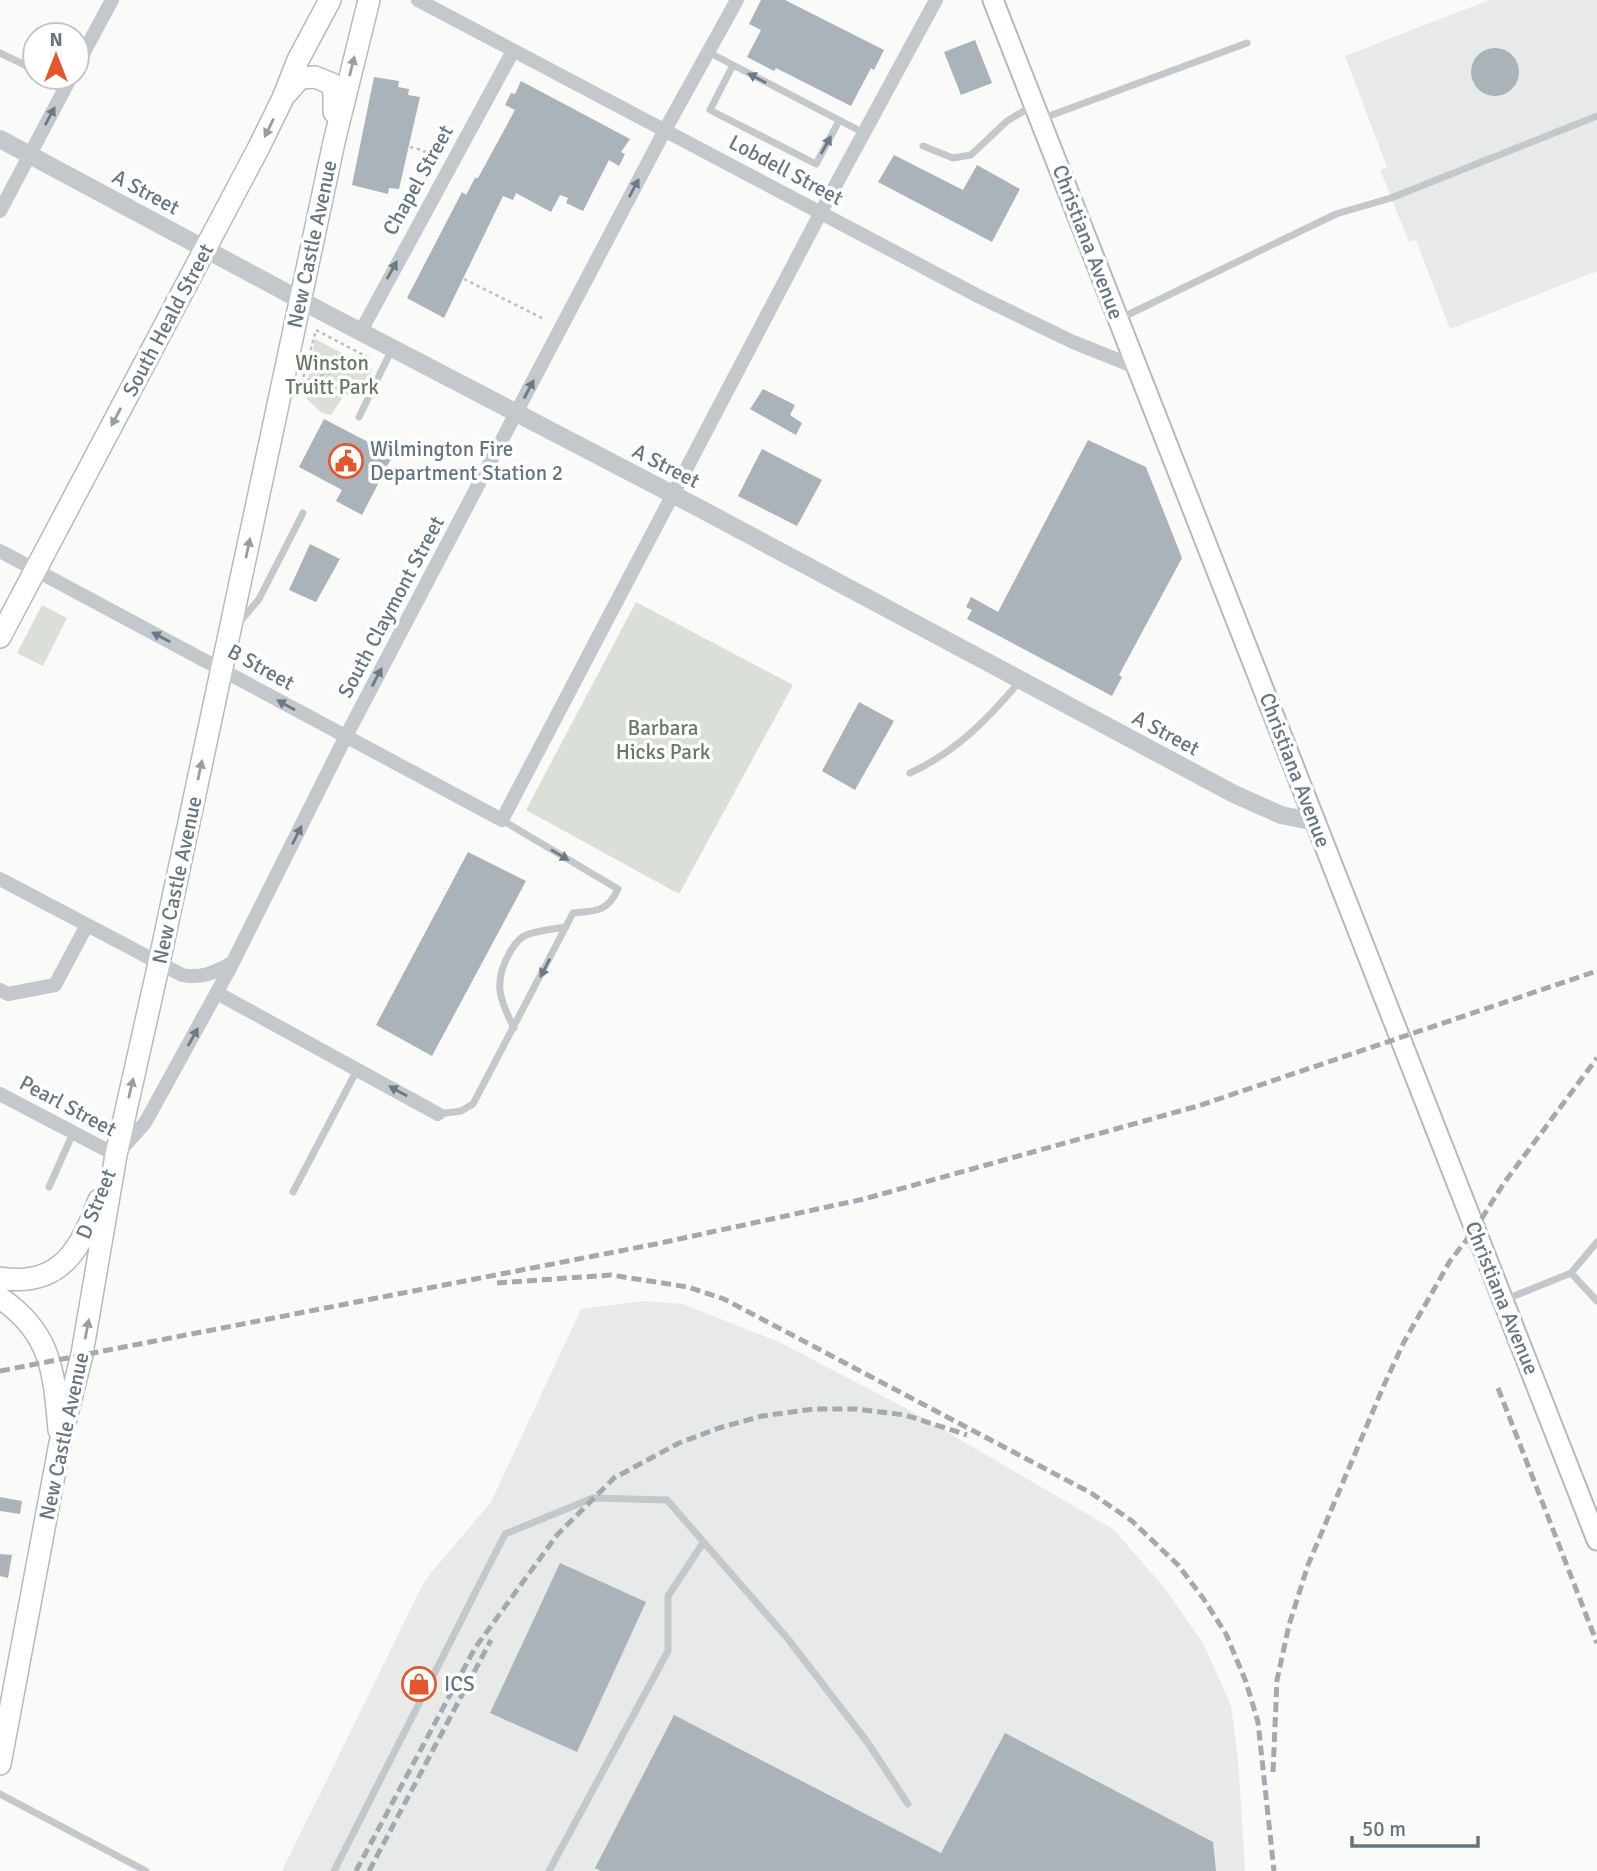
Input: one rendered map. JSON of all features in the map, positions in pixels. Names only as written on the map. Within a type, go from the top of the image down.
[{"type":"main road","name":"South Heald Street","points":[[0,637],[284,98],[298,60],[330,0]]},
{"type":"main road","name":"New Castle Avenue","points":[[0,1764],[8,1683],[82,1354],[116,1155],[334,142],[369,0]]},
{"type":"main road","name":"Christiana Avenue","points":[[993,0],[1597,1540]]},
{"type":"main road","points":[[284,98],[300,78],[315,77],[332,84],[334,142]]},
{"type":"main road","name":"D Street","points":[[0,1278],[40,1277],[68,1259],[80,1246],[89,1228],[116,1155]]},
{"type":"main road","points":[[0,1298],[26,1318],[46,1351],[53,1379],[60,1443]]},
{"type":"street","points":[[91,39],[112,0]]},
{"type":"street","name":"Lobdell Street","points":[[418,0],[1034,324],[1138,368]]},
{"type":"street","name":"South Claymont Street","points":[[116,1155],[145,1123],[217,993],[345,738],[665,130],[737,0]]},
{"type":"street","points":[[502,820],[821,212],[936,0]]},
{"type":"street","name":"Chapel Street","points":[[361,331],[513,51]]},
{"type":"street","points":[[0,211],[63,91]]},
{"type":"street","name":"A Street","points":[[0,139],[1234,794],[1281,815],[1315,822]]},
{"type":"street","name":"B Street","points":[[0,551],[502,820]]},
{"type":"street","points":[[0,878],[159,963],[191,977],[211,974],[233,962]]},
{"type":"street","points":[[0,990],[8,994],[55,985],[88,925]]},
{"type":"street","points":[[217,993],[438,1114]]},
{"type":"street","name":"Pearl Street","points":[[0,1094],[116,1155]]},
{"type":"lane","points":[[923,146],[953,158],[971,155],[1007,121],[1247,43]]},
{"type":"lane","points":[[708,52],[864,133]]},
{"type":"lane","points":[[0,53],[21,64]]},
{"type":"lane","points":[[733,65],[710,110],[816,164],[839,121]]},
{"type":"lane","points":[[1119,320],[1336,214],[1391,198],[1597,116]]},
{"type":"lane","points":[[359,417],[392,348]]},
{"type":"lane","points":[[229,634],[259,599],[303,513]]},
{"type":"lane","points":[[910,773],[930,764],[967,738],[990,717],[1020,681]]},
{"type":"lane","points":[[438,1114],[461,1111],[473,1104],[573,913],[597,911],[611,903],[618,889],[502,820]]},
{"type":"lane","points":[[514,1028],[504,1008],[499,987],[501,968],[513,946],[526,934],[566,926]]},
{"type":"lane","points":[[293,1192],[358,1069]]},
{"type":"lane","points":[[49,1187],[74,1133]]},
{"type":"lane","points":[[1503,1300],[1571,1273],[1597,1242]]},
{"type":"lane","points":[[1571,1273],[1597,1301]]},
{"type":"lane","points":[[334,1871],[505,1534],[593,1498],[667,1500],[788,1639],[868,1743],[908,1804]]},
{"type":"lane","points":[[549,1871],[668,1651],[668,1596],[703,1543]]},
{"type":"lane","points":[[0,1794],[146,1871]]},
{"type":"path","points":[[410,147],[433,157]]},
{"type":"path","points":[[464,279],[544,319]]},
{"type":"path","points":[[316,330],[371,359],[337,370],[302,382],[316,330]]},
{"type":"shaded area","points":[[1489,0],[1597,0],[1597,271],[1450,329],[1416,240],[1409,242],[1380,170],[1387,167],[1345,56]]},
{"type":"shaded area","points":[[643,1301],[683,1304],[779,1342],[911,1411],[1113,1529],[1163,1586],[1203,1643],[1231,1705],[1238,1759],[1245,1871],[282,1871],[425,1580],[491,1502],[581,1309]]},
{"type":"green space","name":"Winston Truitt Park","points":[[315,339],[373,369],[357,398],[345,394],[331,415],[322,413],[305,397]]},
{"type":"green space","name":"Barbara Hicks Park","points":[[636,602],[793,685],[679,894],[526,810]]},
{"type":"green space","points":[[42,605],[67,618],[43,666],[17,653]]},
{"type":"building","points":[[761,0],[785,0],[884,50],[851,106],[776,68],[774,71],[747,57],[761,30],[749,24]]},
{"type":"building","points":[[975,40],[992,83],[961,95],[944,52]]},
{"type":"building","points":[[1495,48],[1512,55],[1519,72],[1512,89],[1495,96],[1478,89],[1471,72],[1478,55]]},
{"type":"building","points":[[374,77],[399,81],[398,87],[409,89],[408,95],[420,97],[399,189],[389,188],[388,194],[352,185]]},
{"type":"building","points":[[521,81],[630,139],[621,152],[625,154],[619,166],[609,160],[583,211],[566,203],[568,198],[560,195],[551,212],[516,193],[513,200],[503,196],[444,318],[407,298],[462,192],[466,195],[475,178],[478,178],[515,110],[505,105],[511,93],[515,94]]},
{"type":"building","points":[[894,155],[963,190],[977,165],[1020,189],[992,242],[878,182]]},
{"type":"building","points":[[763,389],[795,405],[790,415],[802,423],[796,435],[750,409]]},
{"type":"building","name":"Wilmington Fire Department Station 2","points":[[324,419],[393,455],[362,515],[336,501],[342,490],[299,467]]},
{"type":"building","points":[[1088,440],[1146,467],[1182,558],[1119,675],[1122,677],[1112,696],[967,619],[972,610],[966,607],[971,597],[998,612]]},
{"type":"building","points":[[762,449],[822,480],[797,526],[738,496]]},
{"type":"building","points":[[310,544],[340,559],[316,602],[289,590]]},
{"type":"building","points":[[859,702],[894,721],[855,790],[822,771]]},
{"type":"building","points":[[468,852],[526,881],[432,1056],[376,1025]]},
{"type":"building","points":[[0,1497],[22,1501],[20,1514],[0,1511]]},
{"type":"building","points":[[0,1554],[12,1555],[8,1578],[0,1576]]},
{"type":"building","points":[[560,1563],[646,1602],[577,1752],[490,1713]]},
{"type":"building","points":[[674,1715],[941,1853],[1005,1733],[1213,1842],[1216,1871],[601,1871],[595,1868]]},
{"type":"railway","points":[[0,1371],[656,1244],[864,1199],[1198,1106],[1597,971]]},
{"type":"railway","points":[[1273,1772],[1277,1680],[1289,1625],[1308,1565],[1384,1385],[1404,1342],[1450,1261],[1597,1058]]},
{"type":"railway","points":[[497,1283],[611,1275],[688,1287],[724,1299],[1091,1493],[1132,1521],[1178,1565],[1203,1598],[1226,1634],[1246,1682],[1258,1722],[1274,1871]]},
{"type":"railway","points":[[1498,1388],[1597,1643]]},
{"type":"railway","points":[[356,1871],[475,1648],[557,1535],[614,1478],[679,1443],[719,1428],[762,1416],[814,1409],[857,1409],[905,1415],[967,1435]]},
{"type":"railway","points":[[369,1871],[491,1640]]},
{"type":"place","name":"Wilmington Fire Department Station 2","points":[[346,461]]},
{"type":"place","name":"ICS","points":[[419,1684]]}]
